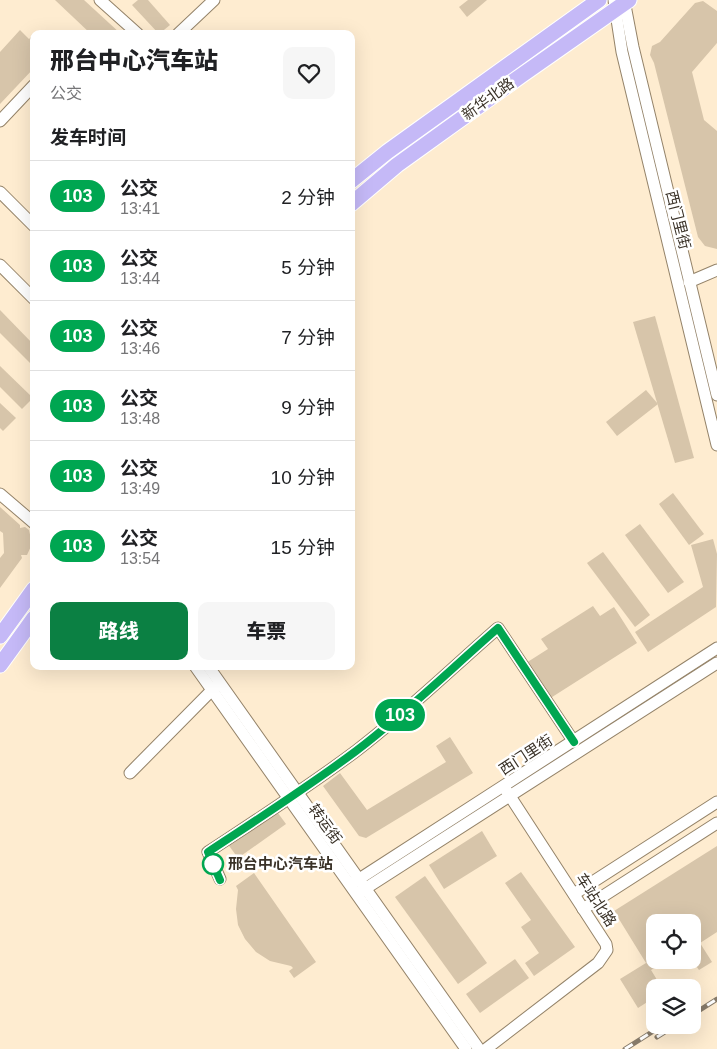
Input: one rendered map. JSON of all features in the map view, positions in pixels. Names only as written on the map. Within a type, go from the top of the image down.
[{"type":"main road","name":"新华北路","points":[[355,178],[394,146],[600,0]]},
{"type":"main road","name":"新华北路","points":[[355,201],[397,165],[622,2]]},
{"type":"main road","points":[[0,636],[30,595]]},
{"type":"main road","points":[[0,665],[30,624]]},
{"type":"street","points":[[100,0],[134,30]]},
{"type":"street","points":[[182,30],[214,0]]},
{"type":"street","points":[[622,2],[717,395]]},
{"type":"street","name":"西门里街","points":[[622,2],[622,52],[717,445]]},
{"type":"street","points":[[0,121],[30,90]]},
{"type":"street","points":[[0,192],[30,222]]},
{"type":"street","points":[[0,265],[30,295]]},
{"type":"street","points":[[689,282],[717,270]]},
{"type":"street","points":[[0,494],[30,520]]},
{"type":"street","points":[[220,880],[208,852],[293,796],[389,724],[498,628],[574,742]]},
{"type":"street","name":"西门里街","points":[[358,887],[504,786],[717,648]]},
{"type":"street","points":[[358,887],[510,796],[717,663]]},
{"type":"street","name":"转运街","points":[[198,670],[216,687],[358,887],[479,1049]]},
{"type":"street","name":"转运街","points":[[210,670],[216,687]]},
{"type":"street","points":[[130,773],[216,687]]},
{"type":"street","name":"车站北路","points":[[486,1049],[584,974],[604,957],[607,950],[606,944],[504,786]]},
{"type":"street","points":[[574,894],[717,802]]},
{"type":"street","points":[[583,909],[717,823]]},
{"type":"street","name":"转运街","points":[[358,887],[466,1049]]},
{"type":"building","points":[[55,0],[84,0],[117,30],[87,30]]},
{"type":"building","points":[[138,0],[148,0],[170,25],[164,30],[155,30],[132,5]]},
{"type":"building","points":[[468,0],[487,0],[467,17],[459,7]]},
{"type":"building","points":[[703,1],[717,11],[717,43],[692,72],[704,120],[717,131],[717,249],[705,246],[698,237],[654,63],[650,55],[652,46],[660,42],[695,3]]},
{"type":"building","points":[[20,30],[30,38],[30,72],[0,104],[0,52]]},
{"type":"building","points":[[0,310],[30,341],[30,363],[0,333]]},
{"type":"building","points":[[655,316],[694,458],[675,463],[633,322]]},
{"type":"building","points":[[0,366],[30,395],[30,401],[22,409],[0,387]]},
{"type":"building","points":[[646,390],[658,404],[617,436],[606,422]]},
{"type":"building","points":[[0,403],[16,418],[3,431],[0,428]]},
{"type":"building","points":[[673,493],[704,534],[689,545],[659,504]]},
{"type":"building","points":[[0,507],[20,525],[20,528],[25,527],[29,530],[30,548],[27,555],[21,555],[22,558],[0,588],[0,558],[4,553],[3,533],[0,531]]},
{"type":"building","points":[[640,524],[684,582],[668,593],[625,535]]},
{"type":"building","points":[[713,539],[717,554],[716,607],[648,652],[635,632],[703,587],[691,545]]},
{"type":"building","points":[[603,552],[650,615],[635,627],[587,563]]},
{"type":"building","points":[[593,606],[600,616],[614,607],[637,643],[549,699],[526,663],[548,649],[541,639]]},
{"type":"building","points":[[450,737],[473,773],[366,838],[359,836],[323,786],[340,773],[367,810],[446,762],[436,746]]},
{"type":"building","points":[[275,809],[286,824],[238,858],[227,843]]},
{"type":"building","points":[[482,831],[497,856],[444,889],[429,865]]},
{"type":"building","points":[[717,846],[717,932],[701,942],[701,914],[646,914],[646,963],[614,911]]},
{"type":"building","points":[[521,872],[575,947],[534,976],[525,963],[539,953],[521,927],[531,920],[505,883]]},
{"type":"building","points":[[254,873],[316,962],[294,978],[289,971],[293,968],[291,966],[270,961],[256,952],[245,939],[238,925],[236,909],[238,890],[236,886]]},
{"type":"building","points":[[425,876],[487,963],[458,984],[395,897]]},
{"type":"building","points":[[701,945],[712,962],[701,969]]},
{"type":"building","points":[[515,959],[529,978],[480,1013],[466,994]]},
{"type":"building","points":[[646,963],[646,969],[653,969],[651,970],[656,979],[646,979],[646,1003],[638,1008],[620,979]]},
{"type":"railway","points":[[701,1009],[717,999]]},
{"type":"railway","points":[[625,1049],[649,1034]]},
{"type":"railway","points":[[657,1037],[662,1034]]},
{"type":"bus line","name":"103","points":[[220,880],[208,852],[298,793],[356,750],[389,724],[498,628],[574,742]]},
{"type":"place","name":"邢台中心汽车站","points":[[213,864]]}]
